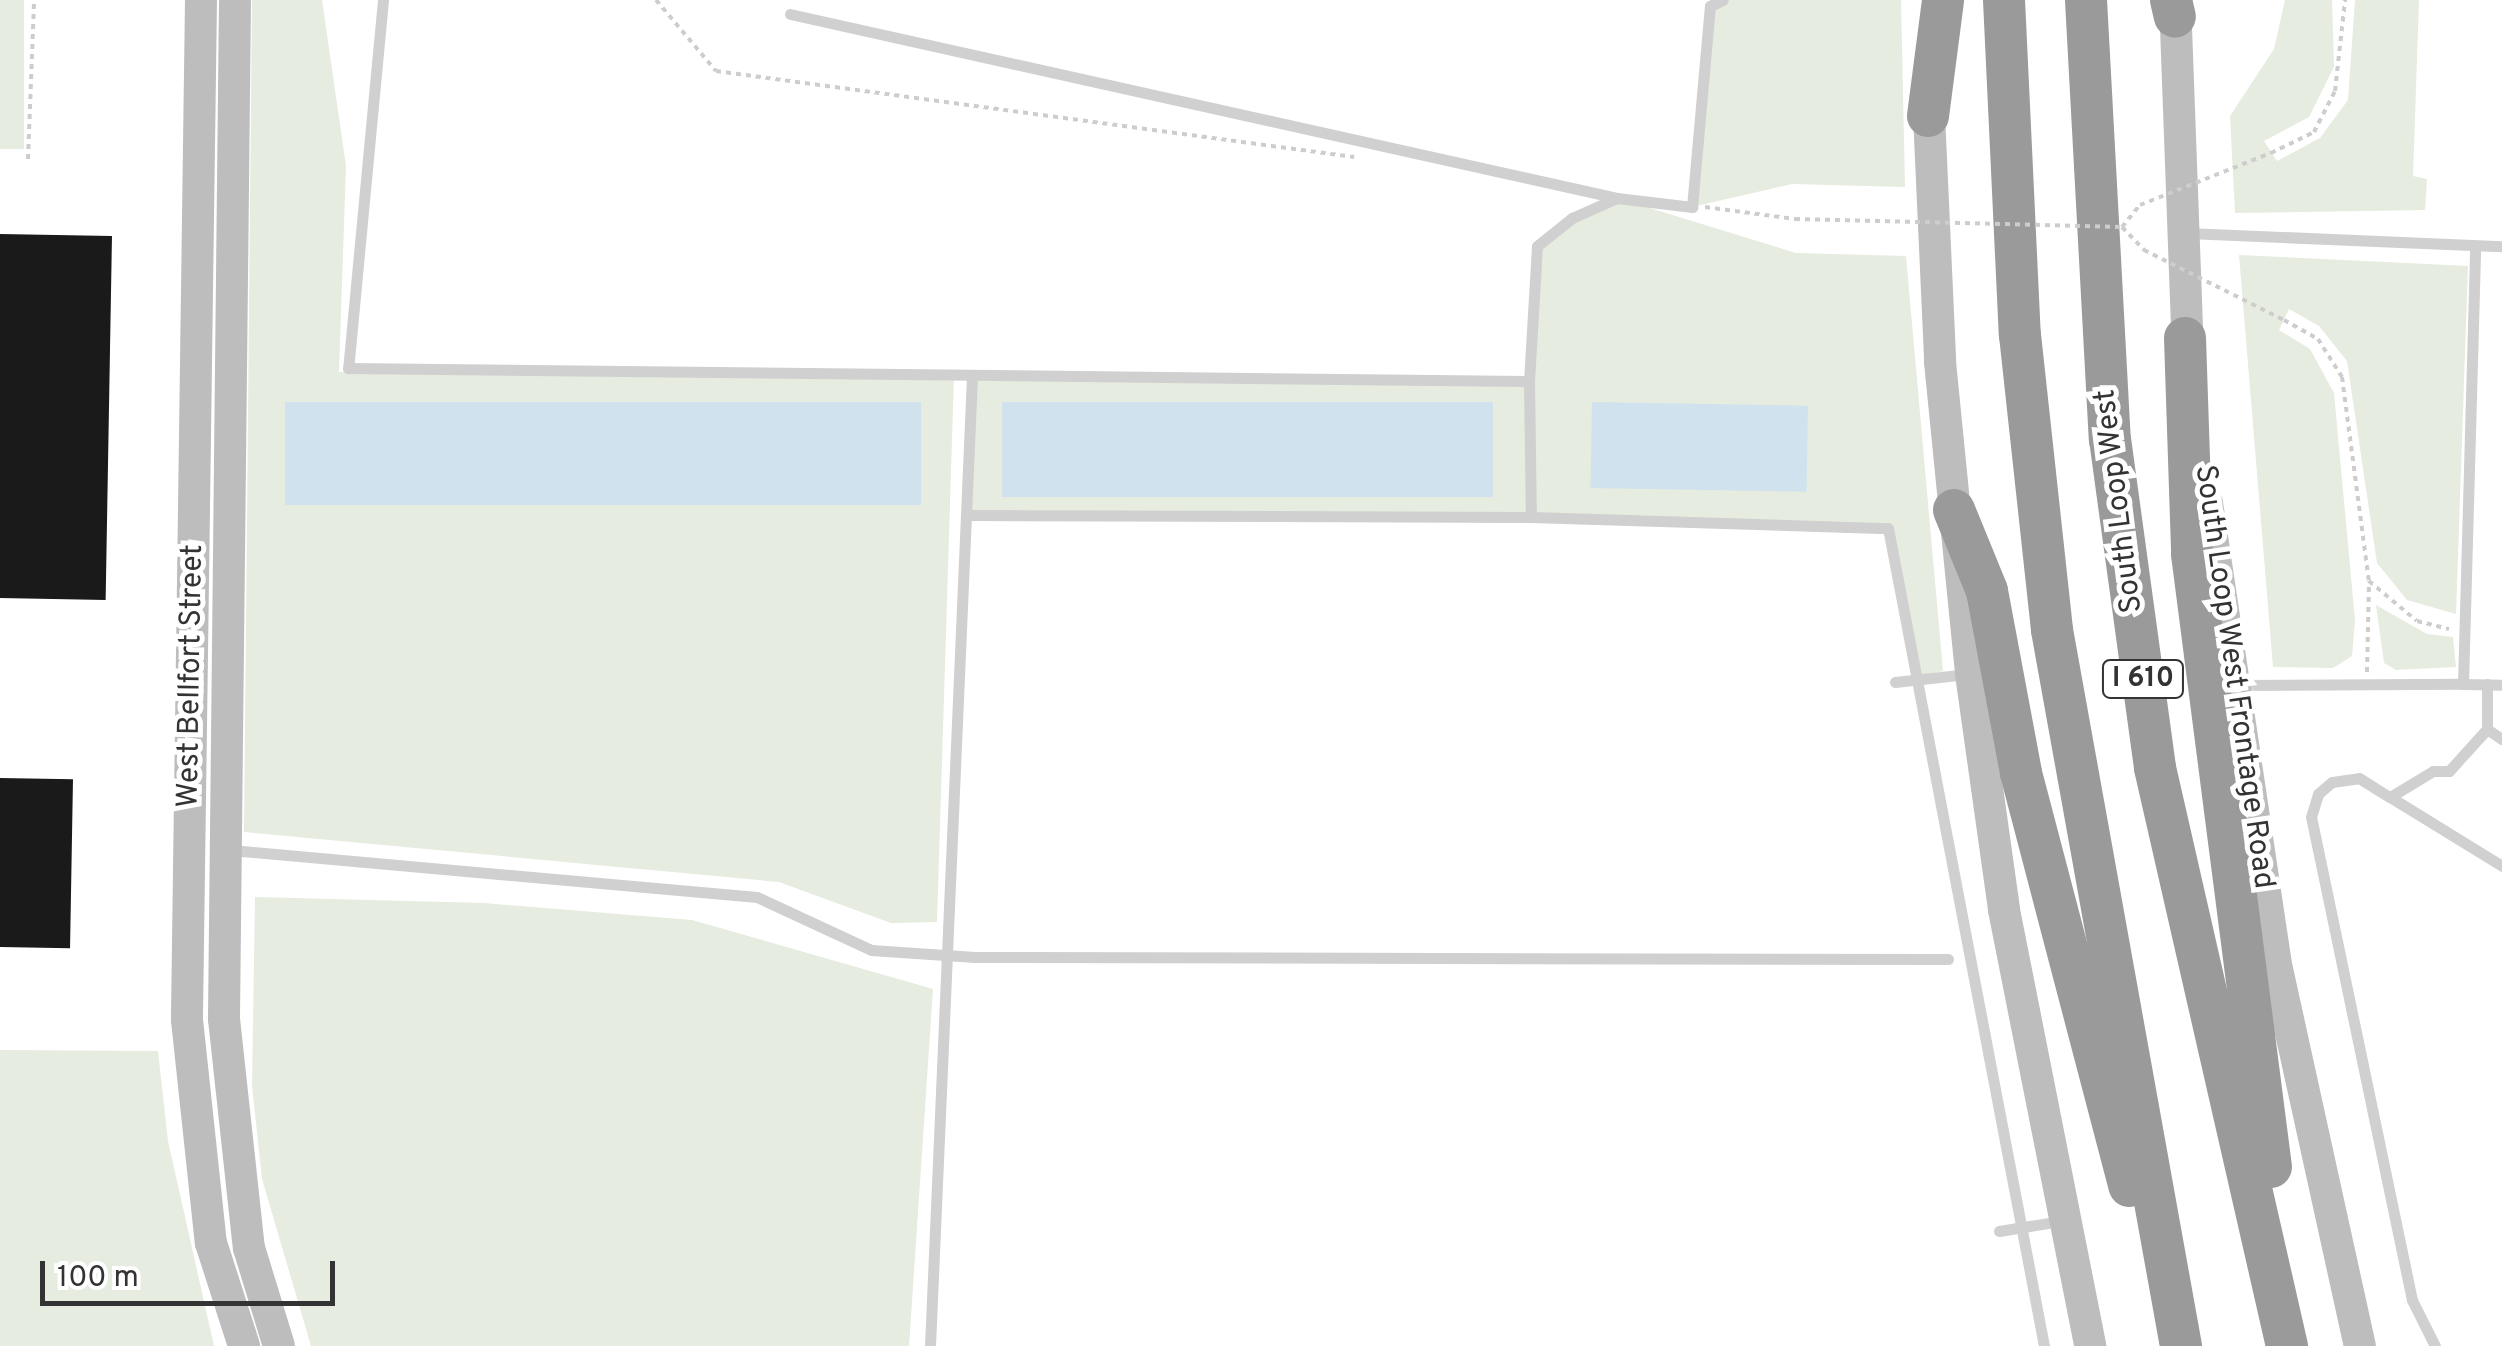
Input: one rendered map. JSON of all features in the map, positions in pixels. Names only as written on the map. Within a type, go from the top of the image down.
[{"type":"highway","points":[[1928,116],[1943,0]]},
{"type":"highway","name":"I 610","points":[[2004,0],[2020,336],[2052,630],[2178,1346]]},
{"type":"highway","name":"South Loop West","points":[[2086,0],[2110,439],[2155,768],[2290,1346]]},
{"type":"highway","points":[[2185,338],[2192,554],[2290,1346]]},
{"type":"highway","points":[[1954,510],[1987,592],[2080,1013],[2178,1346]]},
{"type":"main road","name":"West Bellfort Street","points":[[201,0],[187,1020],[211,1243],[244,1346]]},
{"type":"main road","name":"West Bellfort Street","points":[[235,0],[226,850],[232,1146],[249,1248],[280,1346]]},
{"type":"main road","points":[[1926,0],[1928,116],[1954,510],[1971,674],[2004,910],[2090,1346]]},
{"type":"main road","name":"South Loop West Frontage Road","points":[[2174,6],[2185,338],[2232,685],[2275,960],[2360,1346]]},
{"type":"lane","points":[[383,0],[348,368],[1529,381]]},
{"type":"lane","points":[[790,14],[1617,198],[1692,205],[1710,3],[1723,0]]},
{"type":"lane","points":[[1531,517],[1529,381],[1537,246],[1572,218],[1617,198]]},
{"type":"lane","points":[[2180,233],[2502,246]]},
{"type":"lane","points":[[2463,684],[2476,246]]},
{"type":"lane","points":[[930,1346],[972,375]]},
{"type":"lane","points":[[966,514],[1531,517],[1888,528],[2044,1346]]},
{"type":"lane","points":[[1895,682],[1971,674]]},
{"type":"lane","points":[[2232,685],[2367,680],[2502,685]]},
{"type":"lane","points":[[2390,797],[2433,770],[2449,771],[2487,729],[2487,684]]},
{"type":"lane","points":[[2487,729],[2502,738]]},
{"type":"lane","points":[[2435,1346],[2412,1300],[2310,817],[2318,794],[2347,777],[2390,797],[2502,866]]},
{"type":"lane","points":[[226,850],[757,897],[871,950],[948,955],[1948,959]]},
{"type":"lane","points":[[1999,1231],[2065,1220]]},
{"type":"path","points":[[28,160],[34,0]]},
{"type":"path","points":[[656,0],[716,71],[1371,160]]},
{"type":"path","points":[[2122,227],[2140,205],[2314,132],[2335,91],[2345,0]]},
{"type":"path","points":[[1692,205],[1795,219],[2122,227],[2144,250],[2318,339],[2342,377],[2369,581],[2367,680]]},
{"type":"path","points":[[2369,581],[2417,622],[2464,632]]},
{"type":"shaded area","points":[[0,0],[24,0],[24,149],[0,149]]},
{"type":"shaded area","points":[[252,0],[322,0],[346,166],[339,372],[954,375],[937,922],[891,923],[779,882],[244,832]]},
{"type":"shaded area","points":[[1710,0],[1901,0],[1905,187],[1792,184],[1692,207]]},
{"type":"shaded area","points":[[2285,0],[2332,0],[2334,67],[2309,117],[2264,141],[2277,161],[2320,138],[2348,100],[2355,0],[2419,0],[2413,176],[2427,179],[2425,210],[2235,213],[2230,116],[2274,49]]},
{"type":"shaded area","points":[[1617,198],[1796,253],[1906,256],[1943,671],[1915,678],[1888,528],[966,515],[972,375],[1529,381],[1537,246]]},
{"type":"shaded area","points":[[2239,255],[2468,266],[2456,614],[2407,600],[2377,563],[2347,361],[2319,326],[2289,309],[2279,330],[2310,349],[2334,393],[2355,620],[2352,656],[2333,668],[2273,667]]},
{"type":"shaded area","points":[[2376,605],[2427,634],[2453,637],[2456,667],[2396,670],[2384,663]]},
{"type":"shaded area","points":[[255,897],[484,903],[692,920],[933,989],[909,1346],[311,1346],[262,1179],[252,1086]]},
{"type":"shaded area","points":[[0,1050],[158,1051],[168,1141],[214,1346],[0,1346]]},
{"type":"water","points":[[285,402],[921,402],[921,505],[285,505]]},
{"type":"water","points":[[1002,402],[1493,402],[1493,497],[1002,497]]},
{"type":"water","points":[[1592,402],[1808,406],[1806,492],[1590,488]]},
{"type":"building","points":[[0,234],[112,236],[106,600],[0,598]]},
{"type":"building","points":[[0,778],[73,779],[70,948],[0,947]]}]
